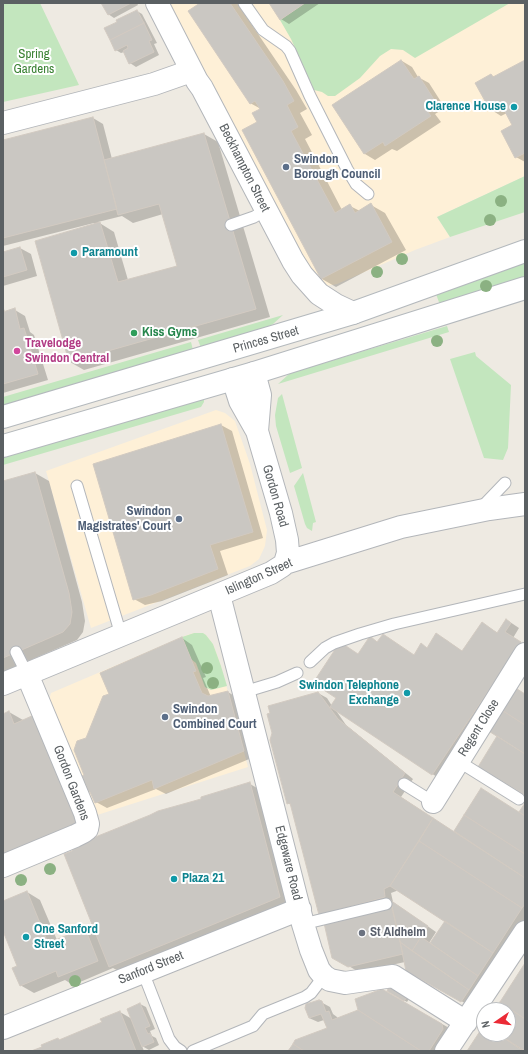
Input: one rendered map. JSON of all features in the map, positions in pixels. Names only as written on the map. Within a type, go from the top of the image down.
[{"type":"street","name":"Beckhampton Street","points":[[159,4],[191,71],[206,94],[302,276],[319,294],[352,313]]},
{"type":"street","points":[[3,123],[154,84],[191,71]]},
{"type":"street","name":"Princes Street","points":[[3,417],[352,313],[525,252]]},
{"type":"street","points":[[3,446],[254,374],[525,288]]},
{"type":"street","points":[[235,349],[254,374]]},
{"type":"street","points":[[233,379],[235,349]]},
{"type":"street","name":"Gordon Road","points":[[254,374],[260,395],[257,431]]},
{"type":"street","name":"Gordon Road","points":[[233,379],[240,401],[257,431],[286,534],[288,553],[285,563]]},
{"type":"street","name":"Islington Street","points":[[3,684],[271,573],[285,563],[401,527],[478,511],[525,504]]},
{"type":"street","name":"Edgeware Road","points":[[219,595],[301,916],[315,961],[319,970],[324,976]]},
{"type":"street","name":"Regent Close","points":[[433,802],[525,654]]},
{"type":"street","name":"Gordon Gardens","points":[[3,866],[87,829],[88,820],[76,803],[27,674]]},
{"type":"street","name":"Sanford Street","points":[[3,1028],[143,972],[301,916]]},
{"type":"street","points":[[446,1051],[525,932]]},
{"type":"street","points":[[324,976],[330,980],[345,983],[390,976],[396,978],[466,1022]]},
{"type":"lane","points":[[244,3],[263,30],[286,46],[290,51],[310,96],[356,184],[368,194]]},
{"type":"lane","points":[[231,225],[254,217],[266,210]]},
{"type":"lane","points":[[478,511],[505,483]]},
{"type":"lane","points":[[76,486],[121,636]]},
{"type":"lane","points":[[310,662],[334,642],[394,624],[525,594]]},
{"type":"lane","points":[[16,652],[27,674]]},
{"type":"lane","points":[[244,692],[278,682],[297,673]]},
{"type":"lane","points":[[458,761],[519,798]]},
{"type":"lane","points":[[404,784],[433,802]]},
{"type":"lane","points":[[301,916],[386,904]]},
{"type":"lane","points":[[143,972],[169,1039],[174,1047],[181,1051]]},
{"type":"lane","points":[[193,1051],[253,1026],[263,1014],[305,997],[324,976]]},
{"type":"shaded area","name":"Swindon Borough Council","points":[[164,3],[525,3],[525,176],[437,217],[450,237],[415,250],[337,284],[321,287],[309,276]]},
{"type":"shaded area","points":[[216,410],[225,413],[235,421],[250,464],[267,530],[265,546],[259,559],[250,566],[91,628],[46,471]]},
{"type":"shaded area","name":"Swindon Combined Court","points":[[194,633],[203,633],[213,644],[221,666],[248,767],[94,816],[49,700],[51,693]]},
{"type":"green space","name":"Spring Gardens","points":[[3,3],[40,3],[79,85],[3,102]]},
{"type":"green space","points":[[305,3],[510,3],[415,58],[403,50],[391,49],[380,56],[360,78],[335,96],[328,96],[322,92],[314,90],[291,39],[280,20]]},
{"type":"green space","points":[[525,176],[525,212],[450,237],[437,217]]},
{"type":"green space","points":[[525,263],[525,277],[440,305],[436,294]]},
{"type":"green space","points":[[283,315],[273,324],[261,330],[201,348],[198,340]]},
{"type":"green space","points":[[447,326],[449,332],[278,384],[289,374],[297,371]]},
{"type":"green space","points":[[191,342],[193,350],[3,406],[3,397]]},
{"type":"green space","points":[[475,352],[476,356],[511,385],[508,448],[503,460],[484,458],[450,359]]},
{"type":"green space","points":[[282,394],[302,468],[290,473],[276,426],[275,415],[278,398]]},
{"type":"green space","points":[[204,398],[204,402],[201,407],[3,465],[3,457]]},
{"type":"green space","points":[[303,473],[316,522],[313,523],[312,531],[307,528],[305,524],[294,486]]},
{"type":"green space","points":[[194,633],[203,633],[213,644],[227,686],[211,690],[205,687],[196,663],[191,659],[182,637]]},
{"type":"building","points":[[101,3],[131,3],[108,15]]},
{"type":"building","name":"Swindon Borough Council","points":[[200,3],[230,3],[283,81],[294,101],[287,105],[298,127],[291,131],[335,213],[350,204],[355,213],[371,203],[392,242],[321,279],[242,130],[257,122],[252,113],[260,109],[255,101],[250,104],[188,11]]},
{"type":"building","points":[[269,3],[305,3],[280,20]]},
{"type":"building","points":[[137,10],[144,23],[110,40],[104,28],[117,22],[116,20]]},
{"type":"building","points":[[144,23],[152,40],[149,41],[154,52],[129,64],[123,51],[128,48],[127,45],[115,51],[110,40]]},
{"type":"building","points":[[401,60],[414,79],[419,76],[435,101],[425,108],[431,116],[385,146],[383,142],[364,154],[332,105]]},
{"type":"building","name":"Clarence House","points":[[525,60],[525,153],[515,158],[501,131],[512,125],[501,104],[490,110],[475,83],[491,74],[493,77]]},
{"type":"building","points":[[93,117],[117,209],[3,238],[3,140]]},
{"type":"building","name":"Paramount","points":[[204,133],[256,309],[69,362],[35,241],[100,222],[118,282],[177,266],[159,204],[118,215],[104,160]]},
{"type":"building","points":[[20,247],[27,270],[3,277],[3,252]]},
{"type":"building","name":"Travelodge Swindon Central","points":[[15,308],[20,329],[24,328],[38,374],[3,384],[3,312]]},
{"type":"building","name":"Swindon Magistrates' Court","points":[[221,424],[253,532],[210,545],[218,569],[151,595],[133,600],[93,464]]},
{"type":"building","points":[[35,472],[69,593],[72,612],[70,624],[63,632],[3,658],[3,481]]},
{"type":"building","name":"Swindon Telephone Exchange","points":[[506,619],[511,623],[505,632],[521,642],[432,775],[330,707],[336,698],[313,683],[340,642],[358,654],[370,636],[377,642],[383,634],[414,655],[421,643],[427,648],[436,633],[462,651],[482,622],[497,633]]},
{"type":"building","name":"Swindon Combined Court","points":[[182,637],[196,671],[193,672],[202,693],[208,696],[228,691],[244,751],[154,789],[152,780],[95,803],[82,776],[84,775],[74,750],[77,741],[86,738],[103,696],[109,694],[100,673]]},
{"type":"building","points":[[514,687],[525,694],[525,725],[500,709]]},
{"type":"building","points":[[318,692],[338,719],[405,773],[393,792],[433,818],[390,886],[384,889],[385,897],[319,915],[290,803],[287,804],[270,740],[272,733],[267,714],[270,713],[268,706]]},
{"type":"building","points":[[500,709],[525,725],[525,754],[487,730]]},
{"type":"building","points":[[9,711],[14,724],[34,715],[80,825],[3,858],[3,714]]},
{"type":"building","points":[[497,736],[525,754],[525,795],[478,767]]},
{"type":"building","name":"Plaza 21","points":[[250,782],[280,897],[109,967],[64,854],[72,851],[78,844],[158,811],[201,799],[201,797]]},
{"type":"building","points":[[481,788],[525,816],[525,854],[464,815]]},
{"type":"building","points":[[525,803],[525,816],[519,812]]},
{"type":"building","points":[[464,815],[525,854],[525,878],[454,831]]},
{"type":"building","points":[[433,818],[525,878],[525,904],[522,908],[419,841]]},
{"type":"building","points":[[419,841],[522,908],[493,953],[390,886]]},
{"type":"building","name":"One Sanford Street","points":[[27,891],[48,943],[85,928],[98,961],[58,977],[56,971],[20,986],[12,968],[17,966],[3,931],[3,901]]},
{"type":"building","points":[[390,900],[428,926],[412,951],[400,942]]},
{"type":"building","name":"St Aldhelm","points":[[392,906],[403,954],[348,967],[332,958],[324,923]]},
{"type":"building","points":[[445,921],[493,953],[478,976],[430,943]]},
{"type":"building","points":[[421,937],[478,976],[469,990],[412,951]]},
{"type":"building","points":[[400,942],[469,990],[461,1002],[406,971]]},
{"type":"building","points":[[525,963],[525,1019],[516,1013],[516,1002],[500,1002]]},
{"type":"building","points":[[389,987],[405,991],[407,997],[404,1001],[387,991]]},
{"type":"building","points":[[382,989],[442,1024],[443,1029],[429,1051],[421,1051],[358,1010],[355,999]]},
{"type":"building","points":[[319,1000],[322,1001],[326,1012],[329,1011],[332,1020],[358,1010],[421,1051],[304,1051],[293,1044],[295,1040],[327,1028],[321,1014],[309,1018],[305,1008],[306,1004]]},
{"type":"building","points":[[140,1003],[150,1026],[145,1028],[148,1034],[150,1033],[154,1042],[142,1047],[127,1009]]},
{"type":"building","points":[[120,1011],[136,1051],[31,1051],[58,1038],[59,1040],[102,1022],[100,1019]]},
{"type":"building","points":[[516,1013],[525,1019],[525,1051],[511,1042],[516,1042]]},
{"type":"building","points":[[476,1037],[476,1042],[510,1042],[523,1051],[467,1051]]},
{"type":"building","points":[[293,1044],[304,1051],[288,1051]]},
{"type":"place","name":"Clarence House","points":[[514,107]]},
{"type":"place","name":"Swindon Borough Council","points":[[286,167]]},
{"type":"place","name":"Paramount","points":[[74,253]]},
{"type":"place","name":"Kiss Gyms","points":[[134,333]]},
{"type":"place","name":"Travelodge Swindon Central","points":[[17,351]]},
{"type":"place","name":"Swindon Magistrates' Court","points":[[179,519]]},
{"type":"place","name":"Swindon Telephone Exchange","points":[[407,693]]},
{"type":"place","name":"Swindon Combined Court","points":[[165,717]]},
{"type":"place","name":"Plaza 21","points":[[174,879]]},
{"type":"place","name":"St Aldhelm","points":[[362,933]]},
{"type":"place","name":"One Sanford Street","points":[[26,937]]}]
